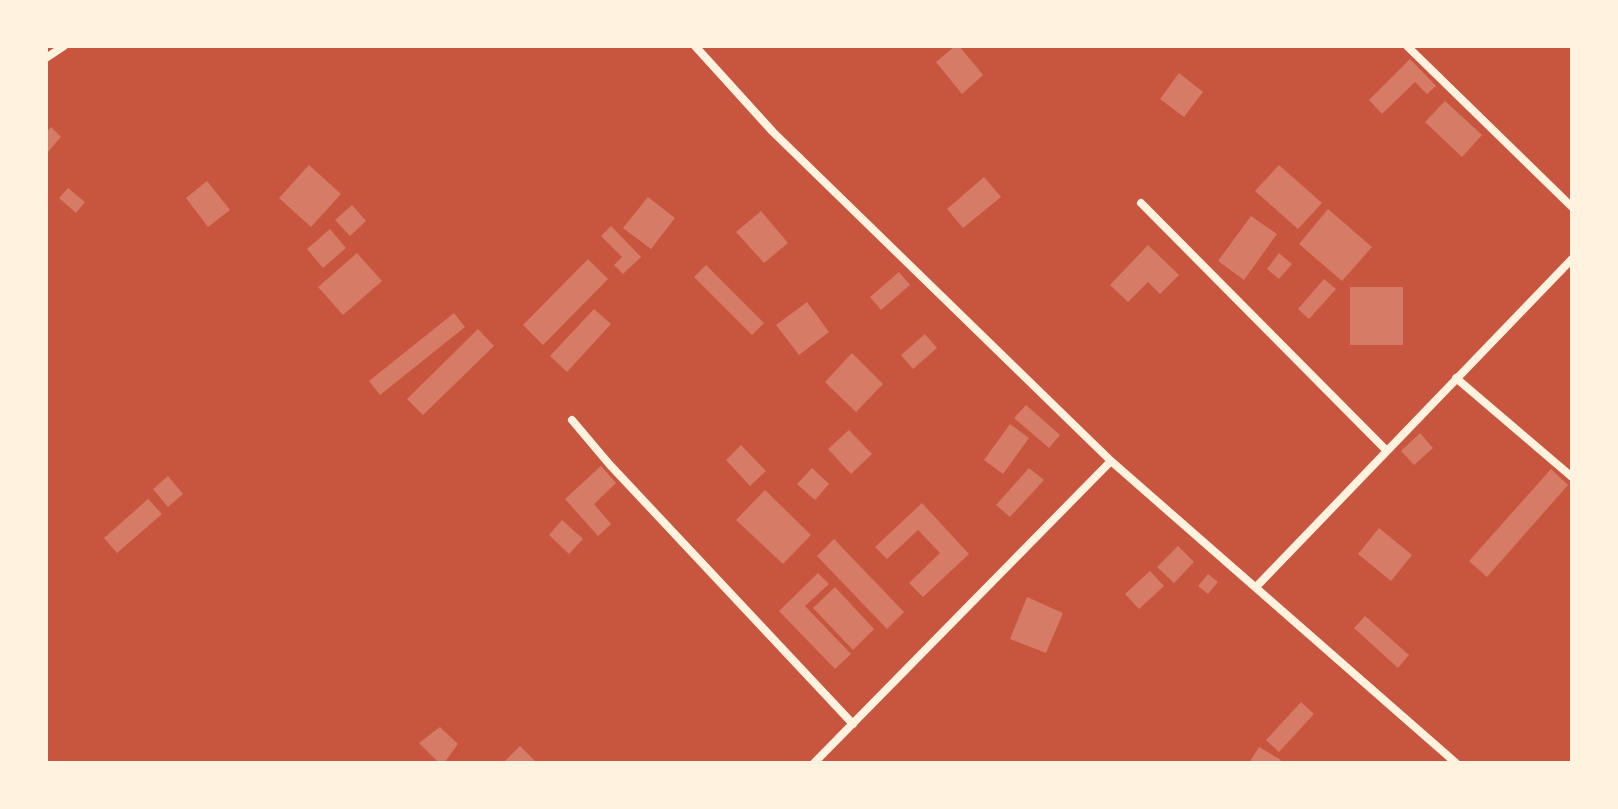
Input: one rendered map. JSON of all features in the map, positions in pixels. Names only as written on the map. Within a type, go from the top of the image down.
[{"type":"street","points":[[46,58],[64,46]]},
{"type":"street","points":[[695,46],[773,132],[1111,461],[1456,763]]},
{"type":"street","points":[[1407,46],[1572,207]]},
{"type":"street","points":[[1141,203],[1387,451]]},
{"type":"street","points":[[1256,587],[1572,259]]},
{"type":"street","points":[[1456,378],[1572,477]]},
{"type":"street","points":[[572,420],[610,465],[853,724]]},
{"type":"street","points":[[814,763],[1111,461]]},
{"type":"building","points":[[959,46],[983,75],[962,94],[936,62]]},
{"type":"building","points":[[1410,59],[1436,86],[1427,94],[1415,82],[1382,114],[1369,100]]},
{"type":"building","points":[[1179,73],[1203,92],[1184,117],[1160,99]]},
{"type":"building","points":[[1445,101],[1482,135],[1462,157],[1425,122]]},
{"type":"building","points":[[51,127],[61,137],[46,154],[46,133]]},
{"type":"building","points":[[309,165],[341,194],[311,227],[279,198]]},
{"type":"building","points":[[1279,165],[1322,203],[1298,229],[1255,191]]},
{"type":"building","points":[[984,177],[1001,197],[963,228],[947,209]]},
{"type":"building","points":[[207,181],[230,210],[208,227],[186,198]]},
{"type":"building","points":[[68,188],[85,202],[76,213],[59,198]]},
{"type":"building","points":[[648,197],[675,218],[651,249],[623,228]]},
{"type":"building","points":[[352,205],[366,221],[350,236],[335,220]]},
{"type":"building","points":[[1328,209],[1372,247],[1342,281],[1299,244]]},
{"type":"building","points":[[761,211],[788,243],[764,263],[736,232]]},
{"type":"building","points":[[1251,216],[1277,234],[1244,280],[1218,261]]},
{"type":"building","points":[[611,226],[641,257],[623,274],[614,265],[622,257],[601,236]]},
{"type":"building","points":[[330,229],[346,248],[323,268],[307,249]]},
{"type":"building","points":[[1148,245],[1179,275],[1160,294],[1148,282],[1128,302],[1110,285]]},
{"type":"building","points":[[357,253],[382,281],[343,315],[318,287]]},
{"type":"building","points":[[1279,253],[1292,264],[1279,279],[1267,269]]},
{"type":"building","points":[[588,259],[608,279],[543,345],[523,325]]},
{"type":"building","points":[[706,265],[764,323],[752,335],[694,277]]},
{"type":"building","points":[[899,272],[910,285],[881,310],[870,297]]},
{"type":"building","points":[[1324,279],[1336,289],[1309,319],[1298,309]]},
{"type":"building","points":[[1350,287],[1403,287],[1403,345],[1350,345]]},
{"type":"building","points":[[807,302],[829,332],[799,355],[776,325]]},
{"type":"building","points":[[594,309],[611,324],[567,372],[550,356]]},
{"type":"building","points":[[454,313],[465,327],[380,395],[369,381]]},
{"type":"building","points":[[478,329],[494,346],[423,415],[407,399]]},
{"type":"building","points":[[925,334],[937,348],[913,369],[901,355]]},
{"type":"building","points":[[852,353],[883,384],[856,412],[825,382]]},
{"type":"building","points":[[1026,405],[1060,435],[1049,448],[1014,418]]},
{"type":"building","points":[[1010,424],[1029,438],[1003,474],[984,460]]},
{"type":"building","points":[[849,430],[872,454],[851,474],[828,449]]},
{"type":"building","points":[[1420,433],[1433,448],[1414,465],[1401,451]]},
{"type":"building","points":[[741,445],[766,471],[750,486],[726,460]]},
{"type":"building","points":[[601,466],[616,483],[594,504],[611,524],[598,536],[565,499]]},
{"type":"building","points":[[812,468],[829,484],[815,500],[797,484]]},
{"type":"building","points":[[1029,468],[1044,480],[1010,517],[996,505]]},
{"type":"building","points":[[1551,469],[1568,485],[1487,577],[1469,561]]},
{"type":"building","points":[[168,476],[183,494],[168,507],[153,489]]},
{"type":"building","points":[[765,490],[811,535],[783,564],[736,520]]},
{"type":"building","points":[[148,499],[162,514],[117,553],[104,538]]},
{"type":"building","points":[[922,503],[969,554],[923,597],[909,583],[940,553],[918,530],[887,559],[875,547]]},
{"type":"building","points":[[562,520],[583,539],[569,554],[549,535]]},
{"type":"building","points":[[1379,528],[1412,555],[1391,581],[1358,554]]},
{"type":"building","points":[[834,539],[904,612],[887,629],[817,556]]},
{"type":"building","points":[[1178,546],[1194,562],[1174,583],[1157,567]]},
{"type":"building","points":[[1150,571],[1164,586],[1139,609],[1125,594]]},
{"type":"building","points":[[818,573],[829,584],[805,606],[851,654],[835,669],[779,611]]},
{"type":"building","points":[[1208,574],[1218,582],[1208,594],[1198,586]]},
{"type":"building","points":[[835,587],[874,629],[853,650],[813,608]]},
{"type":"building","points":[[1027,597],[1063,613],[1046,653],[1010,639]]},
{"type":"building","points":[[1365,616],[1409,655],[1398,668],[1354,628]]},
{"type":"building","points":[[1301,702],[1314,714],[1279,752],[1266,740]]},
{"type":"building","points":[[440,727],[458,744],[444,763],[439,763],[419,743]]},
{"type":"building","points":[[520,746],[537,763],[503,763]]},
{"type":"building","points":[[1259,747],[1281,760],[1279,763],[1249,763]]}]
